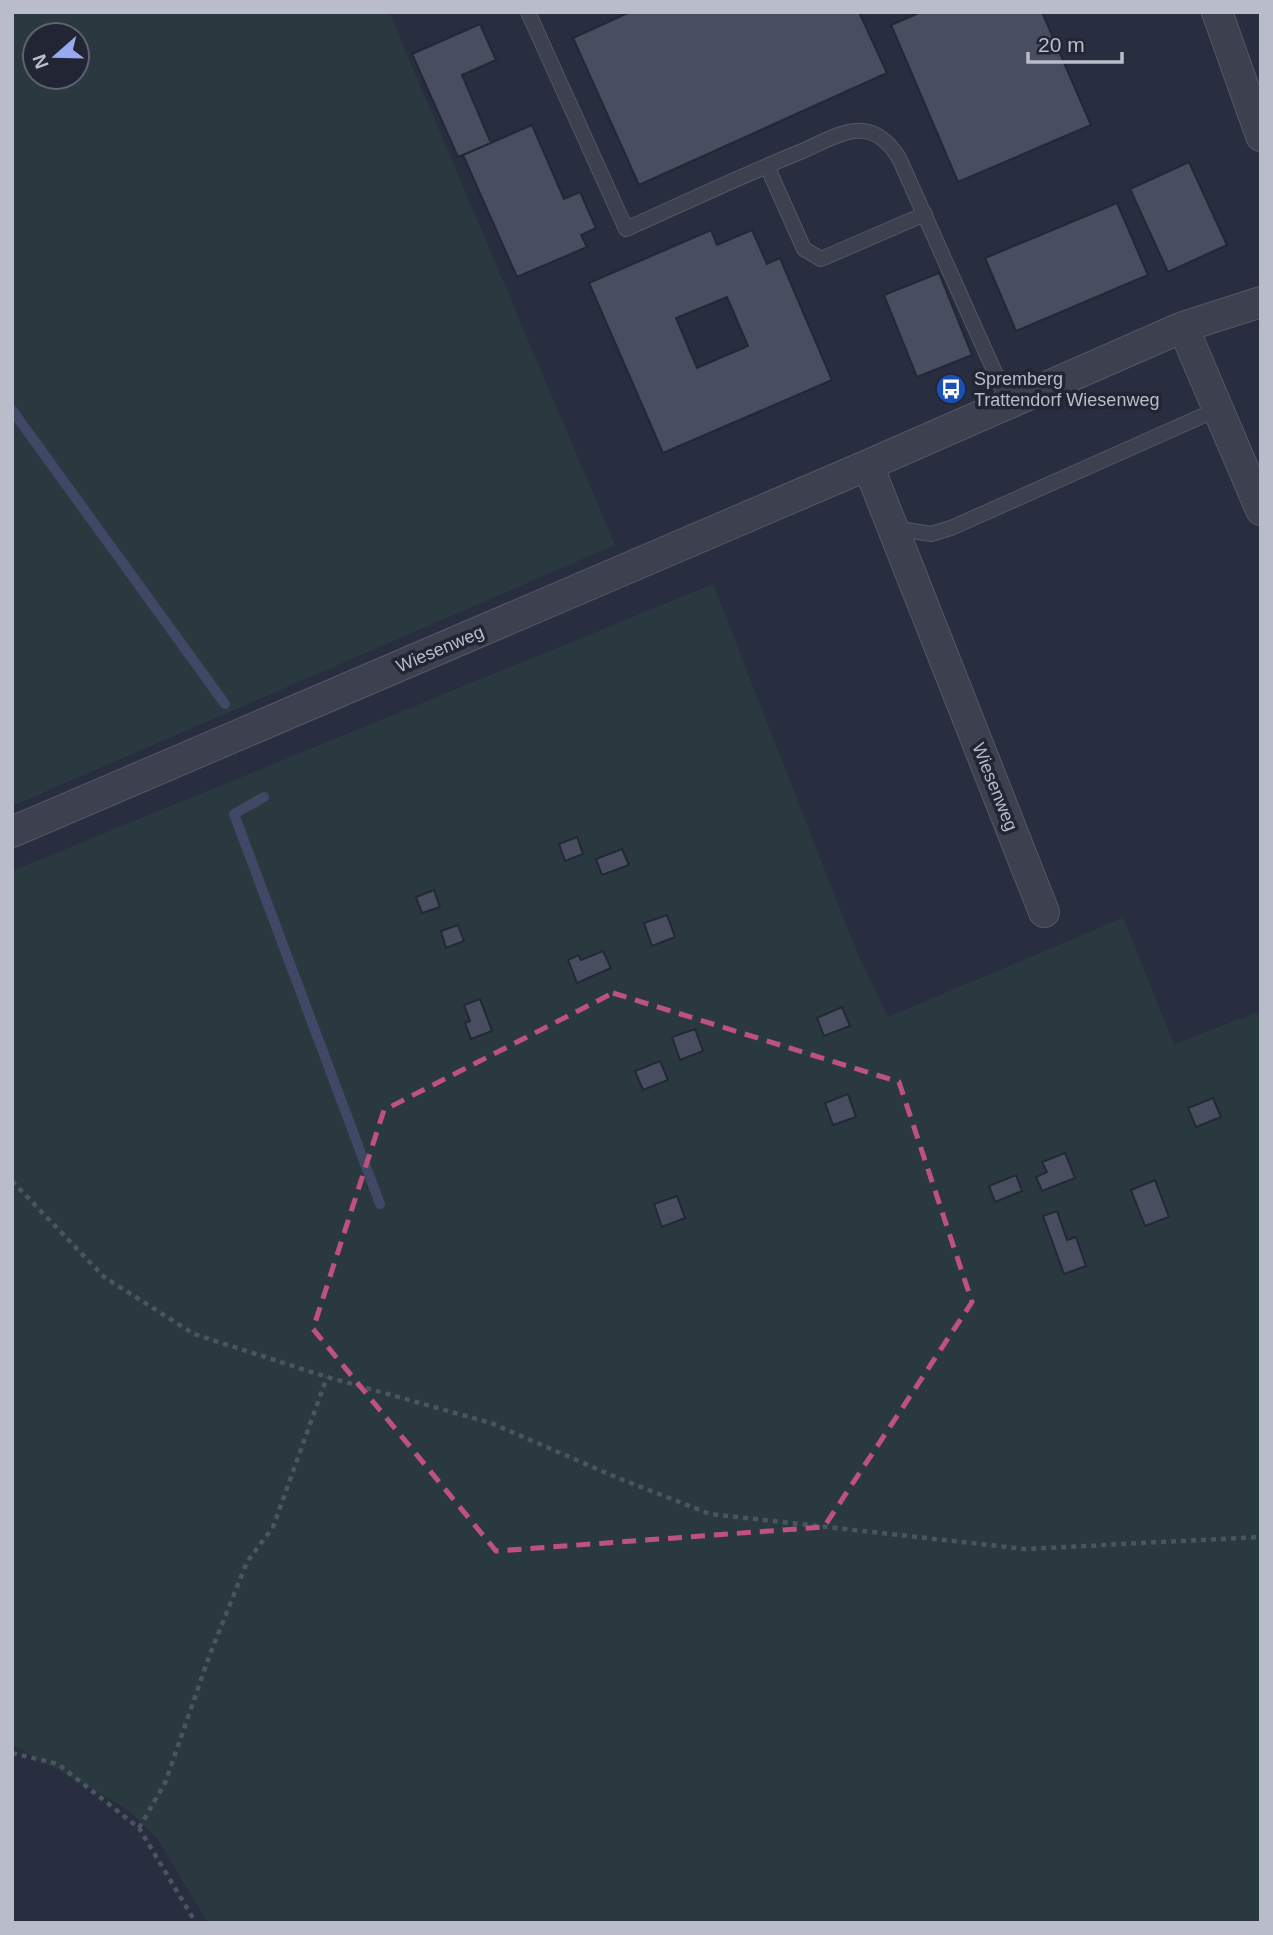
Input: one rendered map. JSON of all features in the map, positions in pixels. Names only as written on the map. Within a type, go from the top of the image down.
[{"type":"street","points":[[1217,12],[1261,136]]},
{"type":"street","name":"Wiesenweg","points":[[12,832],[868,466],[1183,327],[1261,302]]},
{"type":"street","points":[[1183,327],[1261,510]]},
{"type":"street","name":"Wiesenweg","points":[[868,466],[1044,912]]},
{"type":"lane","points":[[528,12],[626,229],[842,135],[855,131],[881,136],[899,158],[1009,404]]},
{"type":"lane","points":[[767,166],[804,249],[821,259],[925,214]]},
{"type":"lane","points":[[892,528],[930,534],[951,528],[1218,409]]},
{"type":"path","points":[[12,1181],[104,1278],[194,1334],[327,1377],[491,1423],[710,1514],[1025,1549],[1261,1537]]},
{"type":"path","points":[[139,1828],[165,1783],[209,1654],[247,1562],[273,1527],[327,1377]]},
{"type":"path","points":[[12,1753],[58,1764],[139,1828],[196,1923]]},
{"type":"highlighted area","points":[[613,993],[899,1082],[972,1302],[824,1527],[496,1551],[313,1329],[384,1110]]},
{"type":"shaded area","points":[[12,12],[389,12],[615,545],[12,806]]},
{"type":"shaded area","points":[[713,584],[856,950],[888,1017],[1123,918],[1174,1044],[1261,1011],[1261,1923],[208,1923],[157,1838],[127,1809],[15,1746],[12,1747],[12,871]]},
{"type":"building","points":[[630,12],[859,12],[887,73],[639,185],[573,38]]},
{"type":"building","points":[[921,12],[1042,12],[1091,125],[958,182],[891,25]]},
{"type":"building","points":[[480,24],[496,60],[462,75],[491,143],[458,157],[412,54]]},
{"type":"building","points":[[532,125],[564,199],[580,192],[596,228],[581,235],[587,247],[517,277],[463,155]]},
{"type":"building","points":[[1189,162],[1227,245],[1168,272],[1130,189]]},
{"type":"building","points":[[1117,203],[1148,275],[1016,331],[985,258]]},
{"type":"building","points":[[711,230],[717,245],[752,230],[767,264],[780,258],[832,380],[663,453],[589,283]],"holes":[[[727,297],[748,346],[697,368],[676,318]]]},
{"type":"building","points":[[939,273],[972,355],[917,377],[884,295]]},
{"type":"building","points":[[577,837],[583,854],[565,861],[559,844]]},
{"type":"building","points":[[622,849],[629,865],[602,875],[596,859]]},
{"type":"building","points":[[434,890],[440,907],[422,913],[416,897]]},
{"type":"building","points":[[667,915],[675,937],[652,946],[644,923]]},
{"type":"building","points":[[458,925],[464,941],[446,948],[441,931]]},
{"type":"building","points":[[603,951],[611,968],[577,983],[568,960],[578,955],[581,960]]},
{"type":"building","points":[[480,999],[492,1031],[471,1039],[465,1023],[470,1021],[464,1005]]},
{"type":"building","points":[[842,1007],[850,1026],[824,1036],[817,1018]]},
{"type":"building","points":[[695,1029],[703,1051],[680,1060],[672,1037]]},
{"type":"building","points":[[660,1061],[668,1080],[643,1090],[635,1071]]},
{"type":"building","points":[[848,1094],[856,1117],[833,1125],[825,1103]]},
{"type":"building","points":[[1213,1098],[1221,1117],[1196,1127],[1188,1108]]},
{"type":"building","points":[[1065,1153],[1075,1178],[1042,1191],[1036,1177],[1047,1172],[1042,1162]]},
{"type":"building","points":[[1016,1175],[1022,1191],[995,1202],[989,1186]]},
{"type":"building","points":[[1155,1180],[1169,1217],[1145,1226],[1131,1190]]},
{"type":"building","points":[[677,1196],[685,1218],[662,1227],[654,1204]]},
{"type":"building","points":[[1057,1211],[1067,1240],[1076,1237],[1086,1266],[1064,1274],[1043,1216]]},
{"type":"waterway","points":[[12,410],[225,704]]},
{"type":"waterway","points":[[264,797],[234,814],[380,1204]]},
{"type":"place","name":"Spremberg Trattendorf Wiesenweg","points":[[951,389]]}]
